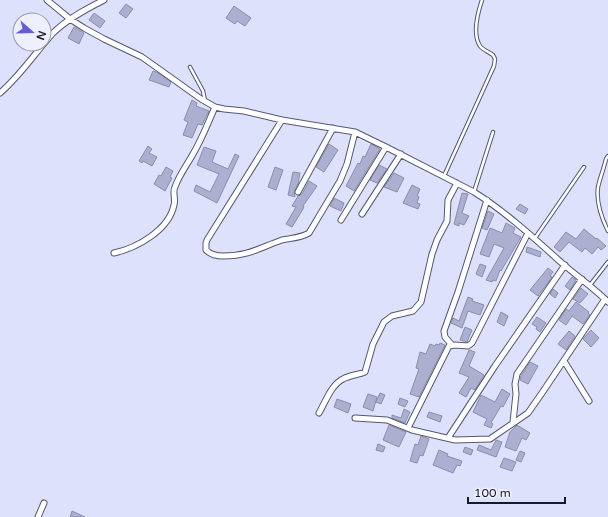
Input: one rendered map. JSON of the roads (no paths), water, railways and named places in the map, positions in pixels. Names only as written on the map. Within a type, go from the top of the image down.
[{"type":"street","points":[[47,0],[70,19],[104,39],[142,57],[205,102],[215,107],[355,132],[474,192],[487,200],[535,238],[564,265],[607,300],[528,413],[512,422],[490,439],[460,441],[408,428],[387,420],[355,418]]},
{"type":"street","points":[[0,93],[54,33],[70,19],[104,0]]},
{"type":"street","points":[[114,253],[130,249],[139,244],[156,232],[165,222],[174,205],[175,187],[194,154],[215,107]]},
{"type":"street","points":[[282,120],[207,240],[206,250],[211,254],[234,256],[244,254],[257,251],[282,240],[309,233],[340,182],[347,164],[355,132]]},
{"type":"street","points":[[298,192],[333,128]]},
{"type":"street","points":[[341,220],[386,147]]},
{"type":"street","points":[[362,214],[401,154]]},
{"type":"street","points":[[320,413],[332,388],[337,382],[350,376],[365,372],[373,344],[384,322],[392,316],[413,312],[421,302],[432,254],[437,240],[447,221],[448,200],[457,183]]},
{"type":"street","points":[[452,345],[445,337],[444,332],[487,200]]},
{"type":"street","points":[[408,428],[447,349],[452,345],[468,346],[472,343],[528,233]]},
{"type":"street","points":[[448,438],[564,265]]},
{"type":"street","points":[[512,422],[516,394],[515,384],[520,367],[582,279]]},
{"type":"street","points":[[564,361],[589,401]]},
{"type":"street","points":[[38,517],[44,503]]},
{"type":"lane","points":[[444,176],[494,66],[495,59],[493,55],[481,47],[477,38],[476,31],[479,9],[482,0]]},
{"type":"lane","points":[[190,67],[203,91],[205,102]]},
{"type":"lane","points":[[474,192],[493,132]]},
{"type":"lane","points":[[608,156],[598,187],[598,203],[608,230]]},
{"type":"lane","points":[[535,238],[584,167]]},
{"type":"lane","points":[[590,285],[608,262]]}]
